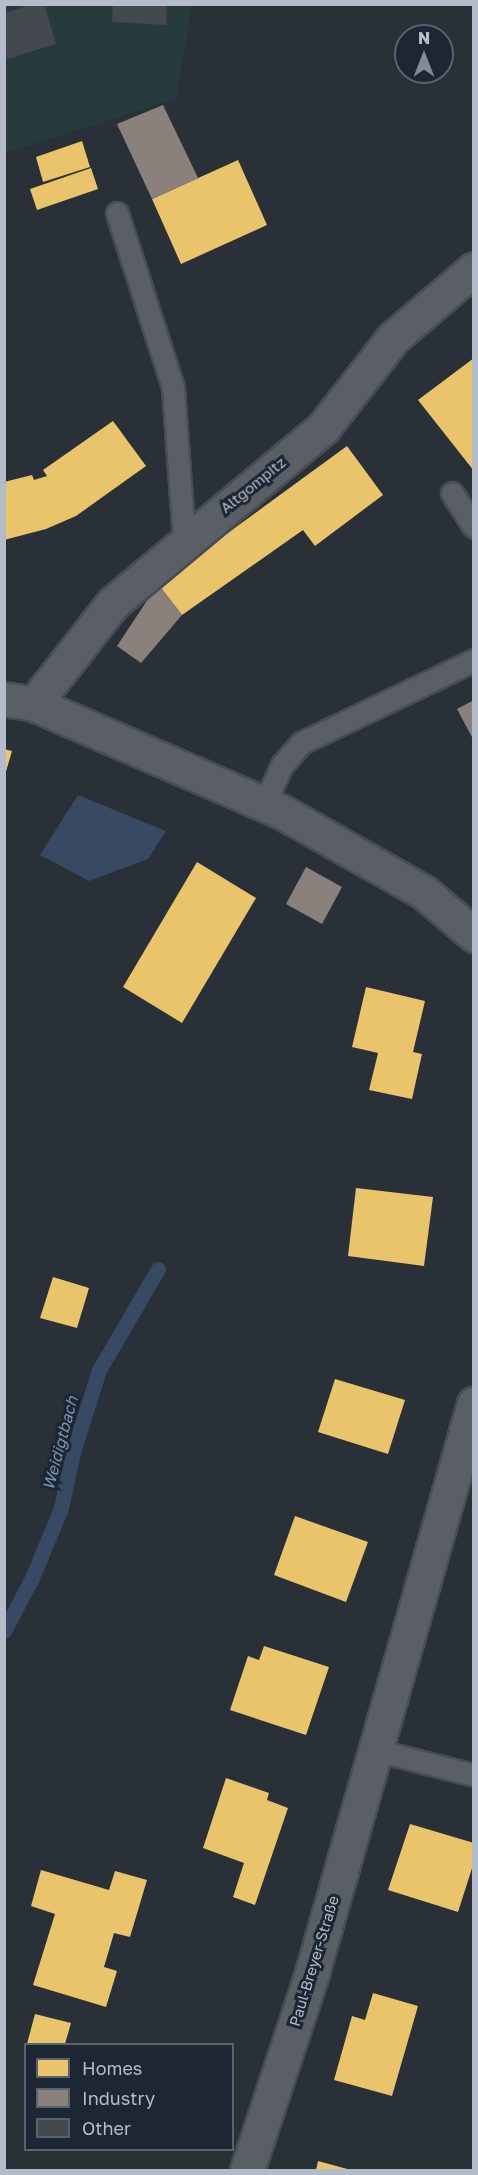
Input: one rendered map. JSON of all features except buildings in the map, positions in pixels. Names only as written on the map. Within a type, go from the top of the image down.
[{"type":"street","name":"Altgompitz","points":[[474,269],[393,338],[323,428],[113,603],[19,702],[264,804],[425,893],[474,935]]},
{"type":"street","name":"Paul-Breyer-Straße","points":[[248,2170],[312,1973],[474,1404]]},
{"type":"lane","points":[[117,213],[173,387],[184,542]]},
{"type":"lane","points":[[452,493],[474,527]]},
{"type":"lane","points":[[264,804],[282,765],[301,743],[474,660]]},
{"type":"lane","points":[[375,1750],[474,1775]]},
{"type":"green space","points":[[5,5],[192,5],[176,99],[5,153]]},
{"type":"water","points":[[78,795],[166,831],[148,859],[89,881],[40,855]]},
{"type":"waterway","name":"Weidigtbach","points":[[4,1631],[32,1578],[61,1508],[73,1452],[99,1370],[158,1269]]}]
